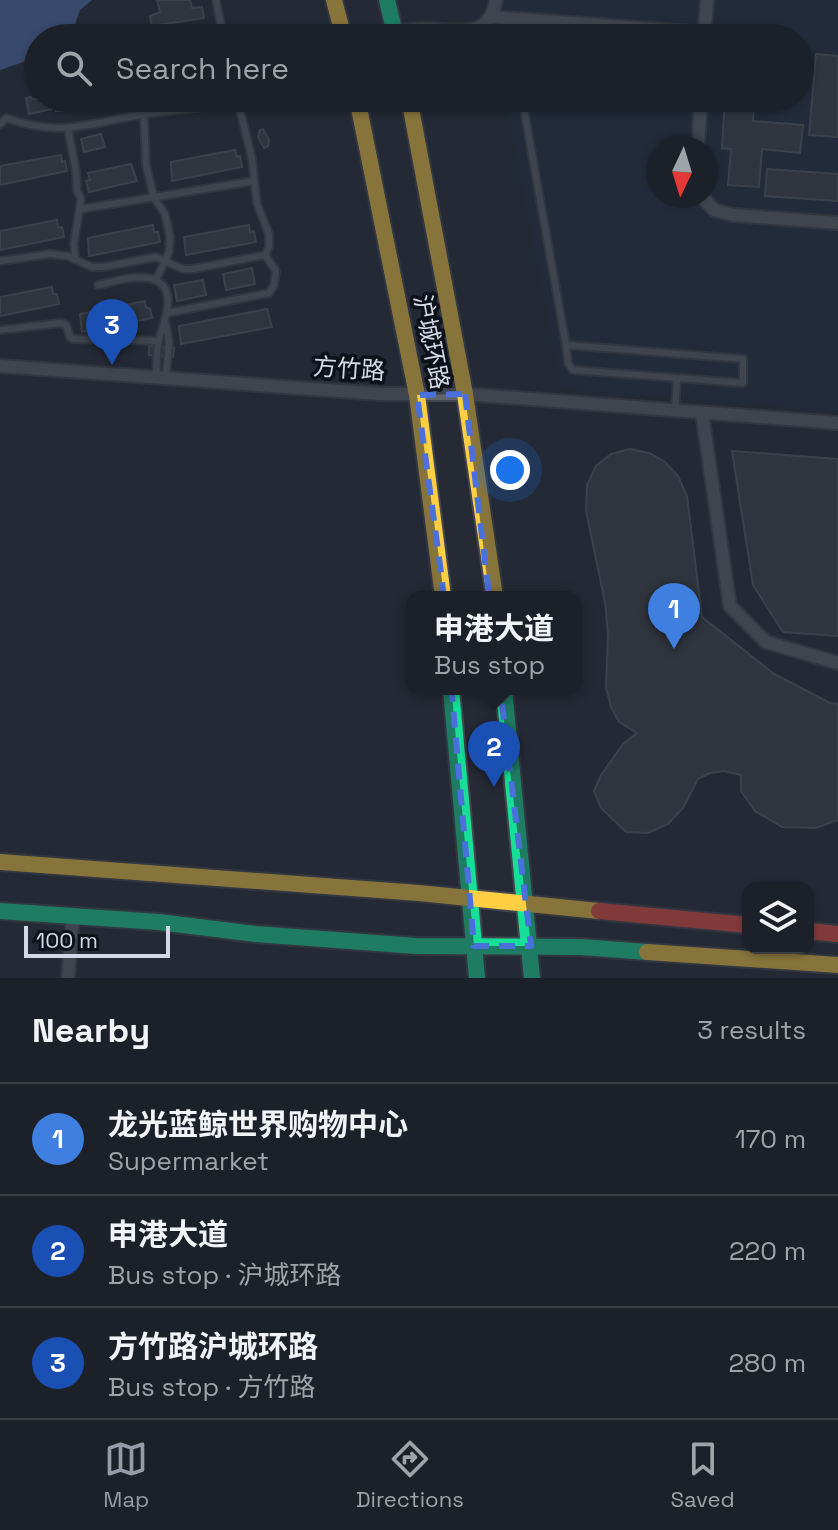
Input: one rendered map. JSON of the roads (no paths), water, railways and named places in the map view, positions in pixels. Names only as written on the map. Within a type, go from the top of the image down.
[{"type":"main road","points":[[334,0],[340,24]]},
{"type":"main road","points":[[387,0],[393,24]]},
{"type":"main road","name":"沪城环路","points":[[360,112],[417,395],[442,591]]},
{"type":"main road","name":"沪城环路","points":[[412,112],[465,394],[494,591]]},
{"type":"main road","points":[[452,695],[477,978]]},
{"type":"main road","points":[[505,695],[532,978]]},
{"type":"main road","points":[[0,862],[470,898],[742,924]]},
{"type":"main road","points":[[0,911],[416,946],[581,947],[838,965]]},
{"type":"main road","points":[[814,932],[838,934]]},
{"type":"street","points":[[482,24],[491,17],[496,0]]},
{"type":"street","points":[[706,24],[707,0]]},
{"type":"street","points":[[491,17],[574,24]]},
{"type":"street","points":[[699,136],[700,112]]},
{"type":"street","points":[[712,208],[722,213],[838,223]]},
{"type":"street","name":"方竹路","points":[[0,366],[417,395],[465,394],[838,423]]},
{"type":"street","points":[[702,413],[730,606],[766,642],[838,663]]},
{"type":"street","points":[[68,978],[73,916]]},
{"type":"lane","points":[[216,0],[221,24]]},
{"type":"lane","points":[[0,124],[6,118],[49,130],[157,112]]},
{"type":"lane","points":[[241,112],[247,133],[257,204],[269,234],[269,247],[265,255]]},
{"type":"lane","points":[[524,112],[568,363],[573,370],[743,383],[743,359],[566,345]]},
{"type":"lane","points":[[144,114],[146,165],[154,198],[165,214],[170,245],[156,280]]},
{"type":"lane","points":[[68,128],[77,191],[81,199],[74,243],[75,259]]},
{"type":"lane","points":[[81,209],[254,181]]},
{"type":"lane","points":[[0,261],[50,254],[75,259],[92,267],[156,257],[183,269],[193,269],[265,255]]},
{"type":"lane","points":[[166,317],[269,293],[276,271],[265,255]]},
{"type":"lane","points":[[98,285],[144,278],[156,280],[162,285],[167,297],[169,341],[161,378]]},
{"type":"lane","points":[[161,378],[159,341],[166,317]]},
{"type":"lane","points":[[0,330],[61,323],[66,325],[73,339],[159,341]]},
{"type":"lane","points":[[675,411],[677,378]]},
{"type":"water","points":[[0,0],[92,0],[80,10],[75,24],[24,24],[24,62],[0,70]]},
{"type":"place","name":"方竹路沪城环路","points":[[112,365]]},
{"type":"place","name":"龙光蓝鲸世界购物中心","points":[[674,649]]},
{"type":"place","name":"申港大道","points":[[494,787]]}]
